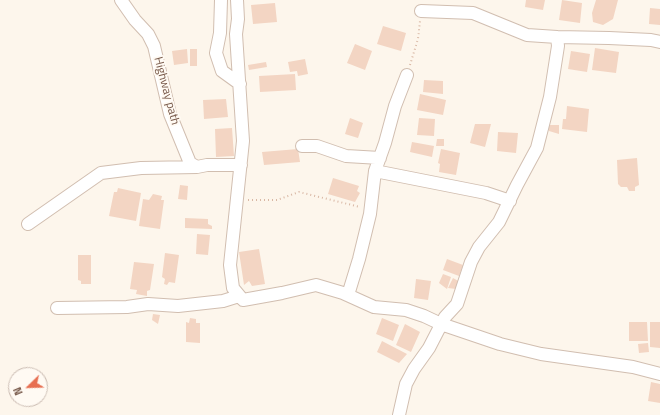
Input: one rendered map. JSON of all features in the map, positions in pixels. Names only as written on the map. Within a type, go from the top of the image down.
[{"type":"street","name":"Highway path","points":[[121,0],[134,20],[148,34],[154,46],[170,114],[190,163],[197,167]]},
{"type":"street","points":[[221,0],[220,33],[216,53],[222,71],[240,84]]},
{"type":"street","points":[[237,0],[238,19],[236,34],[243,141],[230,265],[232,288],[244,300],[316,285],[348,295],[374,307],[406,310],[441,324],[500,344],[541,354],[633,367],[660,374]]},
{"type":"street","points":[[421,11],[473,13],[527,35],[651,40],[660,42]]},
{"type":"street","points":[[399,415],[406,384],[414,368],[429,348],[445,317],[457,304],[471,262],[479,247],[499,222],[537,148],[550,97],[558,46],[557,37]]},
{"type":"street","points":[[348,295],[359,259],[370,211],[375,171],[395,106],[407,75]]},
{"type":"street","points":[[302,146],[317,146],[346,156],[380,158]]},
{"type":"street","points":[[28,224],[101,173],[141,168],[241,165]]},
{"type":"street","points":[[375,171],[486,192],[510,201]]},
{"type":"street","points":[[57,308],[127,307],[148,304],[178,306],[223,301],[240,296]]},
{"type":"path","points":[[407,75],[418,39],[421,11]]},
{"type":"path","points":[[237,199],[277,200],[299,192],[351,204],[370,211]]},
{"type":"building","points":[[526,0],[545,0],[543,10],[525,7]]},
{"type":"building","points":[[562,0],[582,3],[580,23],[559,20]]},
{"type":"building","points":[[596,0],[618,0],[613,19],[603,25],[593,22],[592,13]]},
{"type":"building","points":[[275,3],[277,22],[253,24],[251,5]]},
{"type":"building","points":[[650,8],[660,9],[660,25],[649,24]]},
{"type":"building","points":[[383,26],[406,33],[401,51],[377,44]]},
{"type":"building","points":[[355,44],[372,51],[365,70],[347,63]]},
{"type":"building","points":[[595,48],[619,52],[616,73],[592,70]]},
{"type":"building","points":[[187,49],[188,63],[174,65],[172,51]]},
{"type":"building","points":[[190,49],[197,49],[197,66],[190,66]]},
{"type":"building","points":[[571,51],[590,54],[587,72],[568,69]]},
{"type":"building","points":[[305,59],[308,74],[298,76],[297,71],[290,72],[288,62]]},
{"type":"building","points":[[266,62],[267,67],[249,70],[248,65]]},
{"type":"building","points":[[295,74],[296,90],[260,92],[259,76]]},
{"type":"building","points":[[424,80],[443,81],[443,94],[423,92]]},
{"type":"building","points":[[420,94],[446,100],[443,115],[417,110]]},
{"type":"building","points":[[226,99],[228,117],[204,119],[203,100]]},
{"type":"building","points":[[567,106],[589,109],[587,132],[562,129],[563,119],[566,119]]},
{"type":"building","points":[[350,118],[363,123],[358,138],[345,134]]},
{"type":"building","points":[[419,118],[435,119],[434,136],[417,135]]},
{"type":"building","points":[[475,124],[491,124],[485,147],[470,143]]},
{"type":"building","points":[[549,125],[559,125],[559,134],[549,131]]},
{"type":"building","points":[[232,128],[234,156],[216,157],[215,129]]},
{"type":"building","points":[[498,132],[518,133],[516,153],[497,151]]},
{"type":"building","points":[[437,139],[444,139],[444,146],[436,146]]},
{"type":"building","points":[[412,142],[434,146],[432,157],[410,152]]},
{"type":"building","points":[[298,149],[300,162],[264,165],[262,152]]},
{"type":"building","points":[[441,149],[460,153],[456,175],[439,172],[440,164],[438,163]]},
{"type":"building","points":[[637,158],[639,185],[635,187],[635,191],[629,191],[627,187],[621,187],[618,184],[617,160]]},
{"type":"building","points":[[333,178],[359,186],[357,191],[360,193],[355,202],[328,194]]},
{"type":"building","points":[[180,185],[188,186],[187,200],[178,199]]},
{"type":"building","points":[[118,188],[141,193],[136,221],[109,216],[114,192],[117,192]]},
{"type":"building","points":[[153,194],[162,196],[161,200],[164,200],[160,229],[139,226],[143,199],[149,200]]},
{"type":"building","points":[[185,218],[208,219],[208,224],[212,226],[212,229],[185,228]]},
{"type":"building","points":[[197,234],[210,235],[208,255],[196,254]]},
{"type":"building","points":[[259,249],[265,284],[252,286],[249,281],[244,285],[239,252]]},
{"type":"building","points":[[165,253],[179,255],[175,283],[169,282],[167,285],[164,284],[165,279],[162,277]]},
{"type":"building","points":[[78,255],[91,255],[91,284],[81,284],[81,281],[78,280]]},
{"type":"building","points":[[447,259],[463,265],[459,276],[443,270]]},
{"type":"building","points":[[134,262],[154,264],[150,290],[147,291],[147,296],[136,294],[137,290],[130,289]]},
{"type":"building","points":[[443,274],[451,277],[447,289],[439,283]]},
{"type":"building","points":[[453,278],[460,282],[456,289],[448,288]]},
{"type":"building","points":[[416,279],[431,281],[428,300],[414,298]]},
{"type":"building","points":[[153,314],[160,315],[158,324],[152,320]]},
{"type":"building","points":[[190,318],[196,319],[196,323],[200,323],[200,343],[186,342],[186,322],[189,323]]},
{"type":"building","points":[[382,318],[399,325],[393,341],[376,334]]},
{"type":"building","points":[[629,322],[647,322],[648,341],[629,341]]},
{"type":"building","points":[[650,322],[660,322],[660,348],[650,347]]},
{"type":"building","points":[[405,324],[420,332],[411,352],[396,345]]},
{"type":"building","points":[[382,341],[407,354],[399,363],[377,352]]},
{"type":"building","points":[[648,343],[649,352],[639,353],[638,344]]},
{"type":"building","points":[[651,382],[660,384],[660,403],[648,401]]}]
